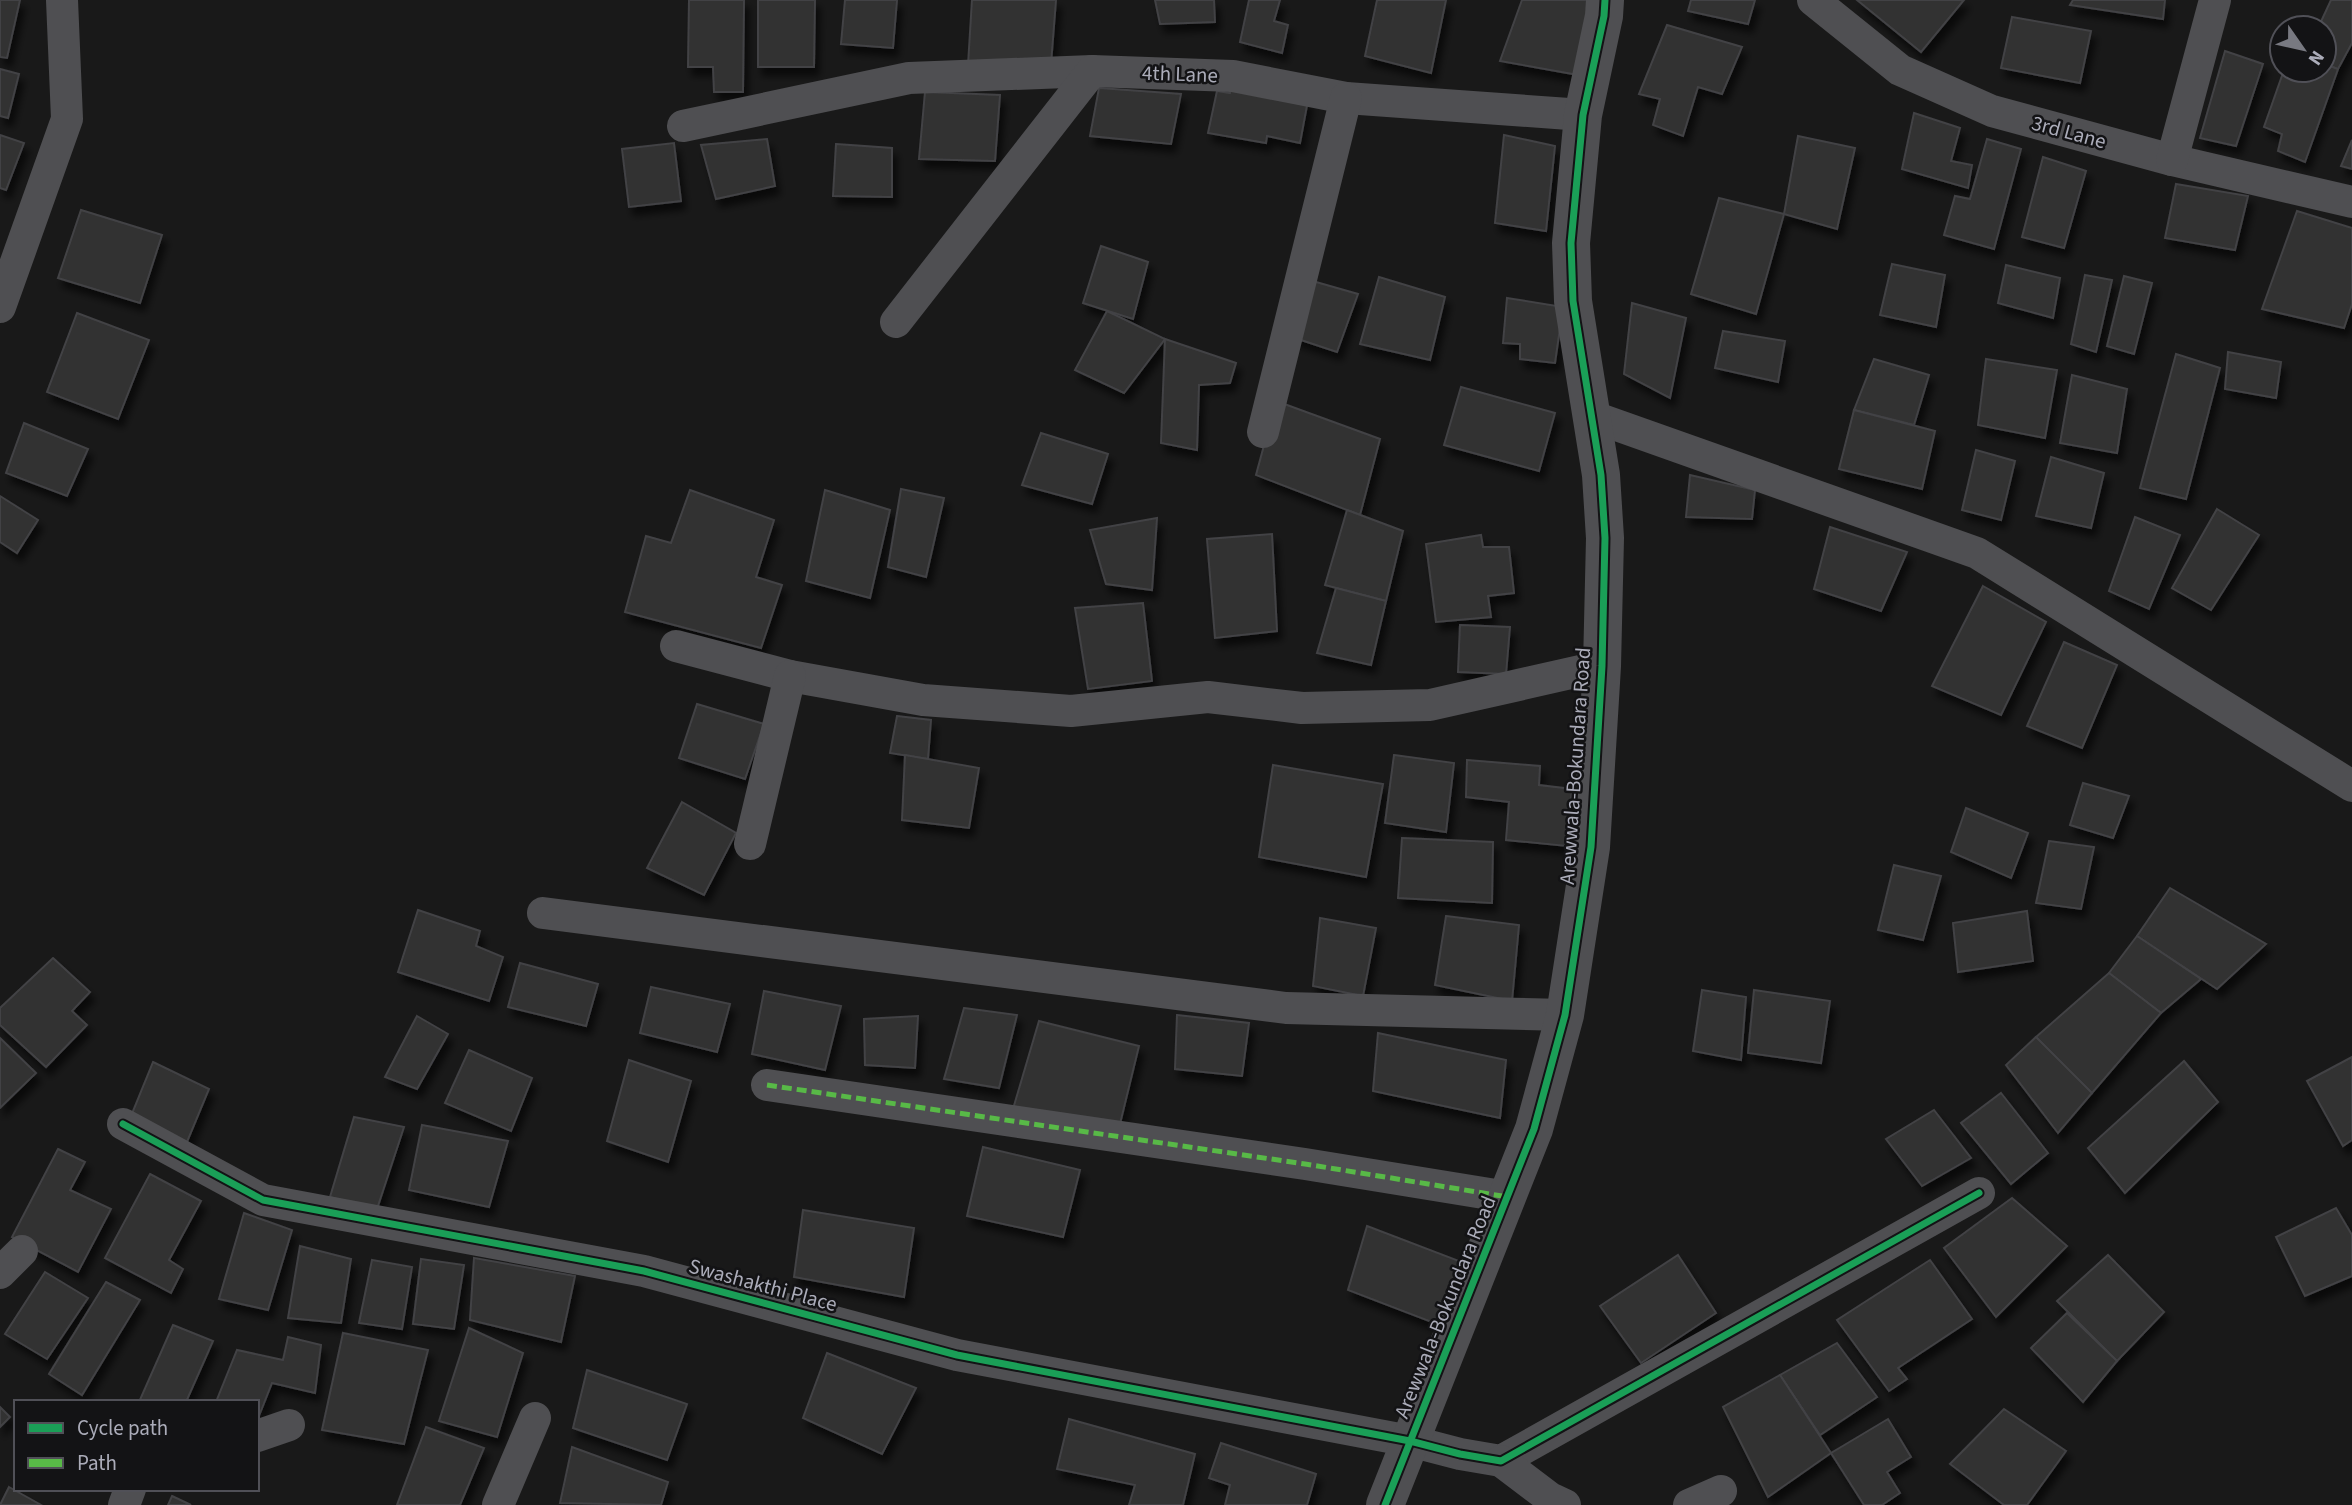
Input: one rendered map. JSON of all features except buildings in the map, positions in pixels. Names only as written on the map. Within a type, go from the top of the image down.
[{"type":"street","points":[[0,307],[10,250],[67,119],[62,0]]},
{"type":"street","name":"Arewwala-Bokundara Road","points":[[1385,1505],[1534,1129],[1565,1015],[1591,847],[1602,666],[1605,538],[1601,475],[1573,301],[1571,243],[1583,115],[1605,0]]},
{"type":"street","name":"3rd Lane","points":[[1813,0],[1900,70],[1992,111],[2172,160],[2352,202]]},
{"type":"street","points":[[2172,160],[2215,0]]},
{"type":"street","points":[[896,322],[1092,71]]},
{"type":"street","name":"4th Lane","points":[[683,126],[909,78],[1092,71],[1233,76],[1346,98],[1583,115]]},
{"type":"street","points":[[1263,432],[1346,98]]},
{"type":"street","points":[[1591,416],[1977,553],[2352,786]]},
{"type":"street","points":[[676,646],[790,676],[923,700],[1071,711],[1208,697],[1302,708],[1430,705],[1602,666]]},
{"type":"street","points":[[750,844],[790,676]]},
{"type":"street","points":[[542,912],[1286,1008],[1565,1015]]},
{"type":"street","points":[[767,1085],[1305,1164],[1508,1197]]},
{"type":"street","name":"Swashakthi Place","points":[[123,1124],[263,1200],[644,1271],[957,1354],[1501,1461]]},
{"type":"street","points":[[1565,1505],[1550,1498],[1501,1461],[1979,1193]]},
{"type":"street","points":[[0,1273],[22,1251]]},
{"type":"street","points":[[498,1505],[535,1418]]},
{"type":"street","points":[[259,1435],[289,1426]]},
{"type":"street","points":[[1689,1505],[1721,1491]]},
{"type":"marked path","points":[[767,1085],[1305,1164],[1508,1197]]},
{"type":"cycle path","points":[[1385,1505],[1534,1129],[1565,1015],[1591,847],[1602,666],[1605,538],[1601,475],[1573,301],[1571,243],[1583,115],[1605,0]]},
{"type":"cycle path","points":[[123,1124],[263,1200],[644,1271],[957,1355],[1410,1441],[1501,1461],[1979,1193]]}]
